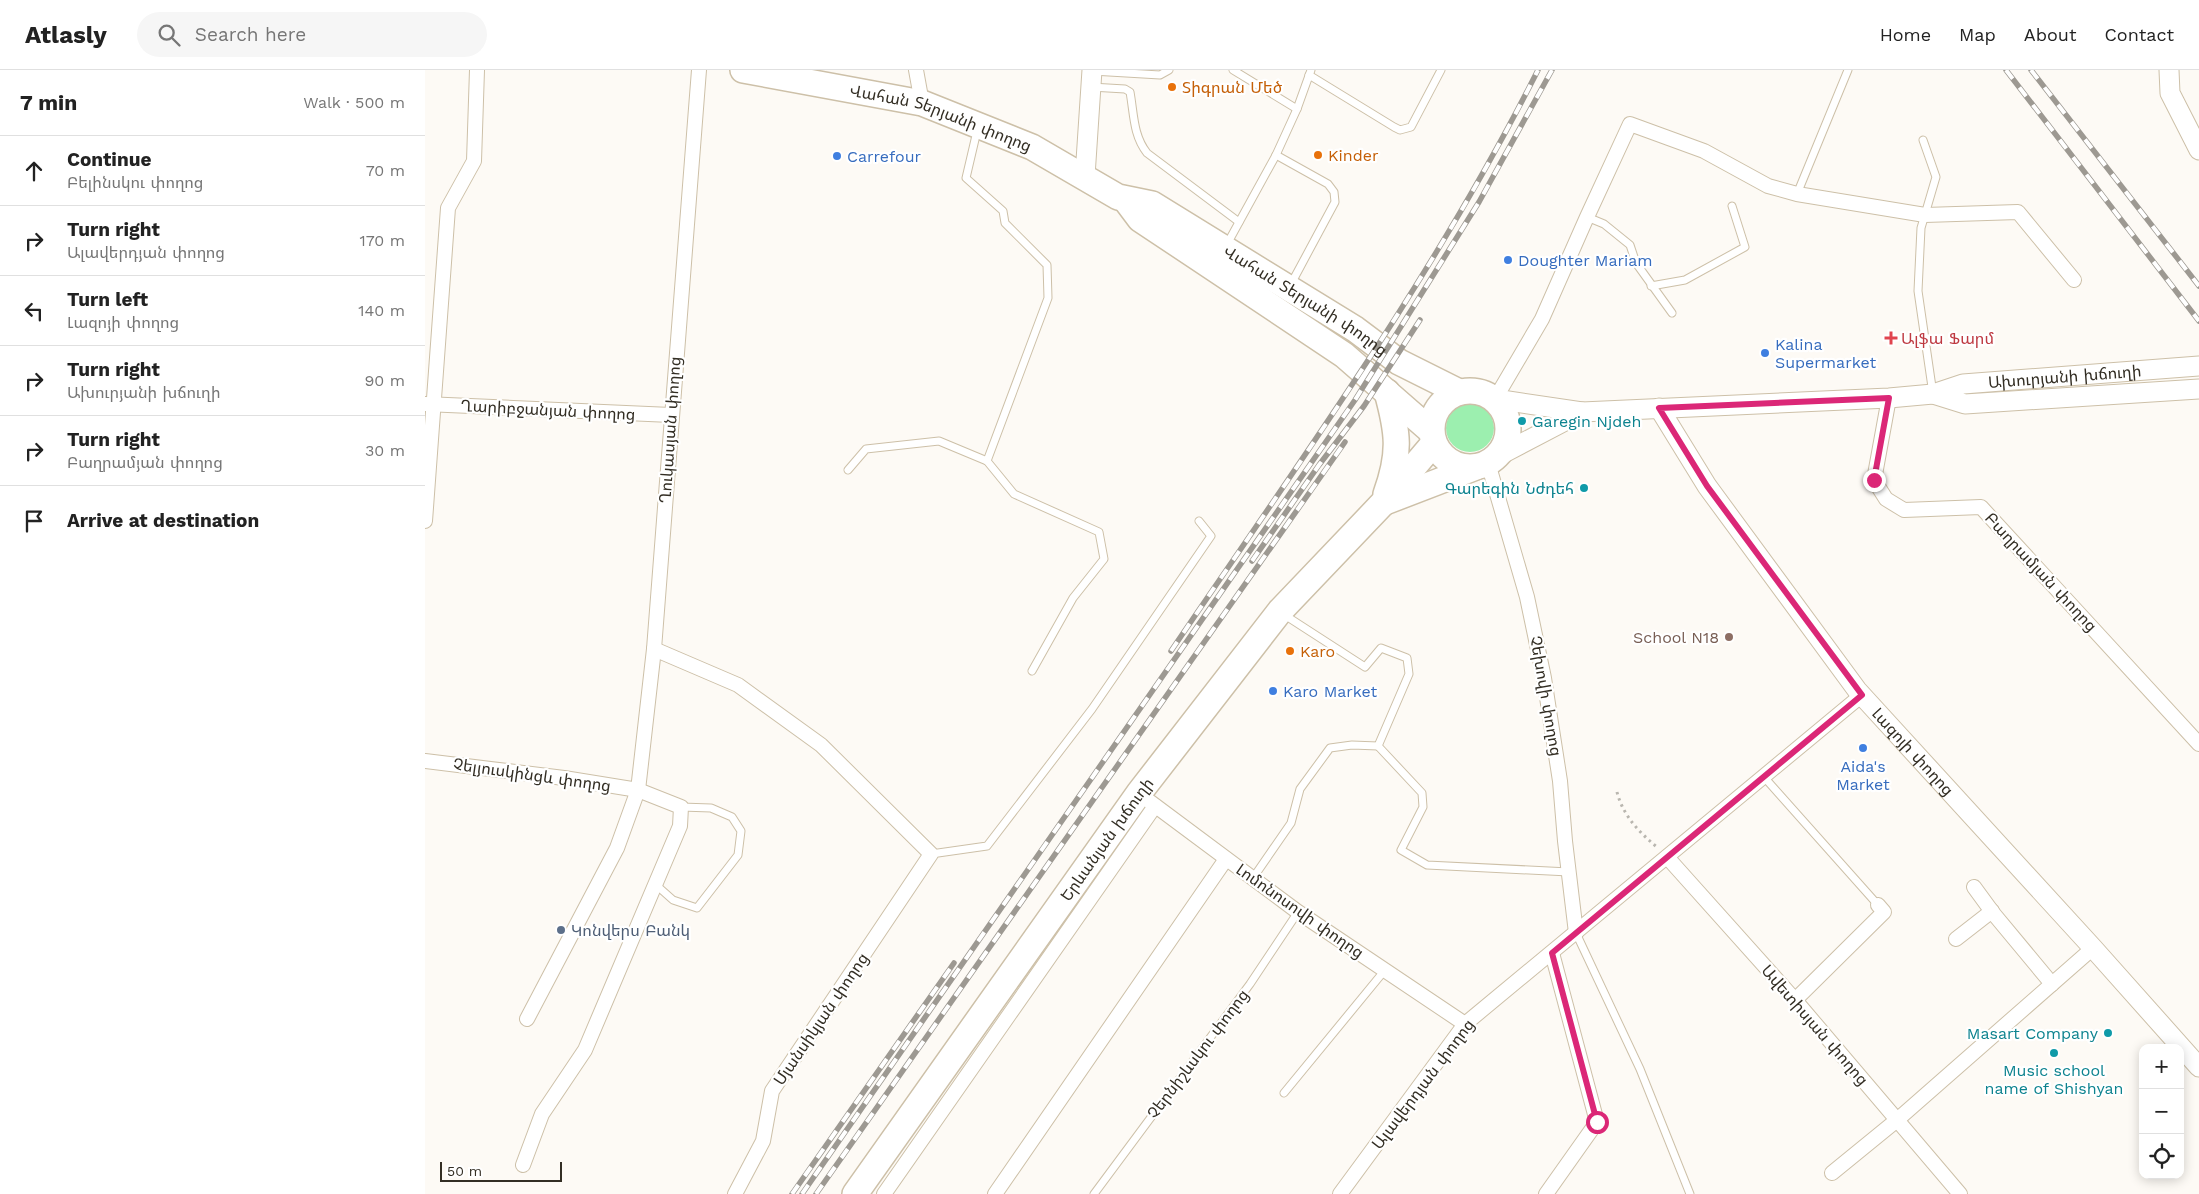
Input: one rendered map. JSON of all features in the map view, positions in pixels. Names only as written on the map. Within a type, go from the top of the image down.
[{"type":"highway","name":"Վահան Տերյանի փողոց","points":[[743,70],[922,103],[1032,147],[1125,199],[1152,204],[1355,329],[1399,362],[1459,392]]},
{"type":"highway","name":"Վահան Տերյանի փողոց","points":[[1125,199],[1140,220],[1344,355],[1387,392],[1433,437]]},
{"type":"highway","points":[[1471,390],[1484,392],[1495,399],[1503,408],[1508,420],[1509,433],[1505,445],[1487,462],[1451,462],[1441,454],[1433,437],[1433,418],[1438,407],[1447,398],[1459,392],[1471,390]]},
{"type":"highway","points":[[1383,503],[1393,477],[1397,440],[1395,421],[1387,392]]},
{"type":"highway","name":"Երևանյան խճուղի","points":[[855,1194],[1147,799],[1280,612],[1383,503],[1433,437]]},
{"type":"highway","name":"Երևանյան խճուղի","points":[[1383,503],[1487,462]]},
{"type":"main road","points":[[2169,70],[2170,93],[2199,150]]},
{"type":"main road","points":[[1085,176],[1092,76]]},
{"type":"main road","name":"Ախուրյանի խճուղի","points":[[1487,462],[1583,412],[1889,398],[1933,394],[1963,384],[2199,366]]},
{"type":"main road","name":"Ախուրյանի խճուղի","points":[[1933,394],[1965,404],[2199,389]]},
{"type":"main road","points":[[1495,399],[1583,412]]},
{"type":"main road","name":"Լազոյի փողոց","points":[[1659,408],[1707,486],[1862,695],[2199,1067]]},
{"type":"street","points":[[425,521],[429,404],[448,208],[474,161],[477,70]]},
{"type":"street","name":"Ղուկասյան փողոց","points":[[527,1019],[617,848],[638,790],[654,649],[699,70]]},
{"type":"street","points":[[916,70],[922,103]]},
{"type":"street","points":[[1495,399],[1542,319],[1631,124],[1704,151],[1768,186],[1797,194],[1925,215],[2018,212],[2074,280]]},
{"type":"street","name":"Բաղրամյան փողոց","points":[[1889,398],[1874,480],[1886,499],[1903,510],[1981,507],[2199,744]]},
{"type":"street","name":"Ղարիբջանյան փողոց","points":[[429,404],[671,416]]},
{"type":"street","name":"Չեխովի փողոց","points":[[1487,462],[1527,597],[1544,678],[1560,781],[1576,933]]},
{"type":"street","points":[[654,649],[738,685],[821,745],[931,854]]},
{"type":"street","name":"Ալավերդյան փողոց","points":[[1340,1194],[1465,1024],[1862,695]]},
{"type":"street","name":"Չելյուսկինցև փողոց","points":[[425,761],[564,778],[638,790]]},
{"type":"street","points":[[523,1165],[542,1114],[585,1050],[680,826],[681,807],[638,790]]},
{"type":"street","points":[[883,1194],[1147,799]]},
{"type":"street","name":"Լոմոնոսովի փողոց","points":[[1147,799],[1298,912],[1465,1024]]},
{"type":"street","name":"Մյանսիկյան փողոց","points":[[735,1194],[763,1141],[772,1091],[931,854]]},
{"type":"street","name":"Ավետիսյան փողոց","points":[[1667,857],[1795,1000],[1960,1194]]},
{"type":"street","points":[[995,1194],[1226,859]]},
{"type":"street","points":[[1974,887],[1991,911],[2052,984]]},
{"type":"street","points":[[1795,1000],[1884,912],[1878,905]]},
{"type":"street","points":[[1956,939],[1991,911]]},
{"type":"street","points":[[1832,1174],[1897,1120],[2093,948]]},
{"type":"street","points":[[1545,1194],[1597,1122],[1552,953]]},
{"type":"lane","points":[[1092,76],[1160,75],[1169,70]]},
{"type":"lane","points":[[1233,70],[1297,109]]},
{"type":"lane","points":[[1225,248],[1276,155],[1297,109],[1310,72],[1394,127],[1405,130],[1411,127],[1441,70]]},
{"type":"lane","points":[[1797,194],[1848,70]]},
{"type":"lane","points":[[1092,76],[1130,92],[1136,131],[1140,143],[1147,153],[1239,222]]},
{"type":"lane","points":[[978,126],[967,178],[1003,211],[1005,223],[1047,265],[1049,298],[987,461]]},
{"type":"lane","points":[[1923,140],[1936,177],[1921,228],[1918,291],[1933,394]]},
{"type":"lane","points":[[1276,155],[1328,184],[1333,192],[1335,202],[1289,289]]},
{"type":"lane","points":[[1651,286],[1685,280],[1745,247],[1732,206]]},
{"type":"lane","points":[[1587,217],[1604,224],[1631,246],[1636,263],[1672,313]]},
{"type":"lane","points":[[848,470],[866,449],[939,442],[987,461],[1015,494],[1099,532],[1103,559],[1073,598],[1032,671]]},
{"type":"lane","points":[[931,854],[987,846],[1092,708],[1211,536],[1199,521]]},
{"type":"lane","points":[[1280,612],[1365,667],[1381,648],[1407,658],[1409,674],[1378,746]]},
{"type":"lane","points":[[1253,878],[1291,824],[1300,789],[1330,748],[1352,745],[1378,746],[1422,793],[1423,807],[1401,850],[1427,865],[1569,872]]},
{"type":"lane","points":[[1764,777],[1878,905]]},
{"type":"lane","points":[[655,884],[673,900],[697,908],[737,855],[741,831],[731,817],[711,808],[681,807]]},
{"type":"lane","name":"Չերնիշևսկու փողոց","points":[[1094,1194],[1251,984],[1298,912]]},
{"type":"lane","points":[[1576,933],[1639,1069],[1691,1194]]},
{"type":"lane","points":[[1284,1093],[1385,970]]},
{"type":"path","points":[[1617,792],[1620,803],[1638,830],[1667,857]]},
{"type":"green space","points":[[1465,404],[1475,404],[1487,411],[1494,423],[1494,433],[1487,445],[1475,452],[1465,452],[1457,448],[1450,441],[1446,433],[1446,423],[1450,415],[1457,408]]},
{"type":"railway","points":[[1171,651],[1317,438],[1411,294],[1498,146],[1538,70]]},
{"type":"railway","points":[[802,1194],[1355,400],[1479,202],[1552,70]]},
{"type":"railway","points":[[2006,70],[2199,321]]},
{"type":"railway","points":[[2031,70],[2199,286]]},
{"type":"railway","points":[[1252,561],[1319,465],[1364,406],[1420,320]]},
{"type":"railway","points":[[816,1194],[1345,442]]},
{"type":"railway","points":[[792,1194],[954,963]]},
{"type":"place","name":"Տիգրան Մեծ","points":[[1172,87]]},
{"type":"place","name":"Kinder","points":[[1318,155]]},
{"type":"place","name":"Carrefour","points":[[837,156]]},
{"type":"place","name":"Doughter Mariam","points":[[1508,260]]},
{"type":"place","name":"Ալֆա Ֆարմ","points":[[1891,338]]},
{"type":"place","name":"Kalina Supermarket","points":[[1765,353]]},
{"type":"place","name":"Garegin Njdeh","points":[[1522,421]]},
{"type":"place","name":"Գարեգին Նժդեհ","points":[[1584,488]]},
{"type":"place","name":"School N18","points":[[1729,637]]},
{"type":"place","name":"Karo","points":[[1290,651]]},
{"type":"place","name":"Karo Market","points":[[1273,691]]},
{"type":"place","name":"Aida's Market","points":[[1863,748]]},
{"type":"place","name":"Կոնվերս Բանկ","points":[[561,930]]},
{"type":"place","name":"Masart Company","points":[[2108,1033]]},
{"type":"place","name":"Music school name of Shishyan","points":[[2054,1053]]},
{"type":"route","points":[[1597,1122],[1552,953],[1862,695],[1707,486],[1659,408],[1889,398],[1874,480]]}]
